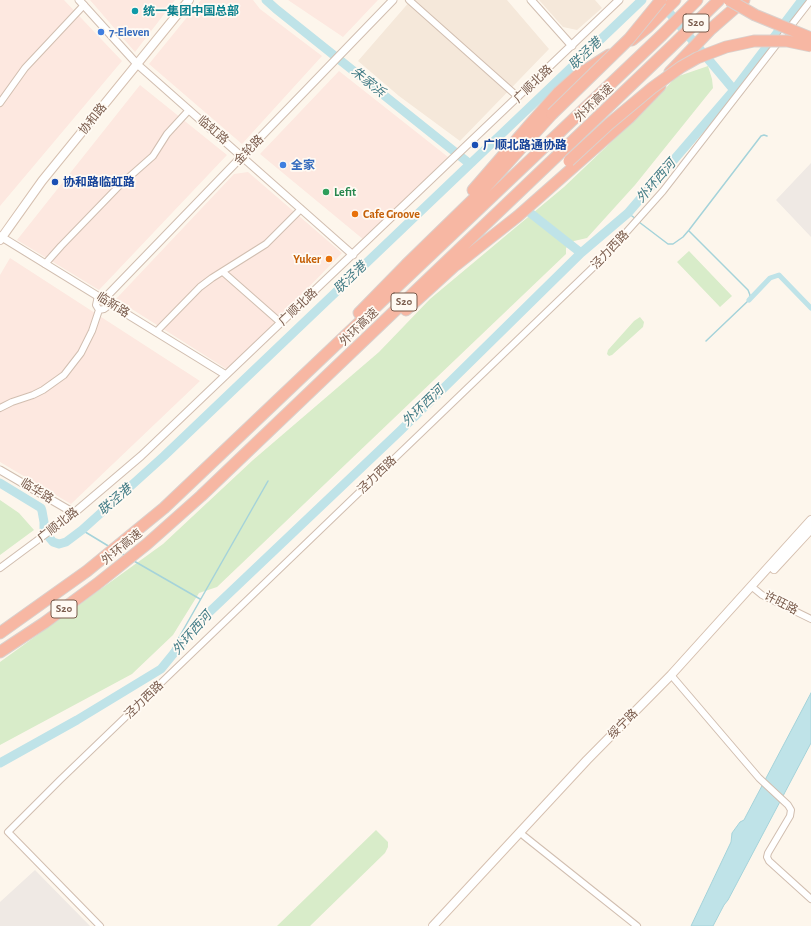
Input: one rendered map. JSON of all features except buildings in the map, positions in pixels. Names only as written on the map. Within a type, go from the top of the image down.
[{"type":"highway","points":[[270,408],[365,307],[484,189],[552,114],[629,39],[661,0]]},
{"type":"highway","name":"外环高速","points":[[0,633],[115,550],[180,493],[697,0]]},
{"type":"highway","name":"外环高速","points":[[0,652],[66,607],[129,558],[201,496],[719,0]]},
{"type":"highway","points":[[729,0],[755,15],[811,38]]},
{"type":"highway","points":[[456,264],[518,216],[629,118],[650,97],[688,52],[744,0]]},
{"type":"highway","points":[[431,241],[559,92],[584,70],[632,40],[674,1]]},
{"type":"highway","points":[[280,420],[387,327],[609,124],[652,88],[681,67],[697,58],[726,47],[754,41],[787,41],[811,46]]},
{"type":"main road","name":"协和路","points":[[1,238],[32,194],[189,0]]},
{"type":"main road","name":"绥宁路","points":[[440,926],[673,677],[753,588],[811,520]]},
{"type":"main road","name":"绥宁路","points":[[753,588],[811,529]]},
{"type":"main road","name":"绥宁路","points":[[433,926],[588,760],[673,677]]},
{"type":"street","name":"金轮路","points":[[101,298],[242,157],[393,0]]},
{"type":"street","points":[[409,0],[518,97]]},
{"type":"street","points":[[531,0],[572,46]]},
{"type":"street","name":"广顺北路","points":[[0,568],[53,530],[141,456],[619,0]]},
{"type":"street","name":"泾力西路","points":[[100,926],[8,832],[60,780],[606,255],[663,191],[811,0]]},
{"type":"street","name":"临虹路","points":[[81,3],[137,64],[353,254]]},
{"type":"street","points":[[0,103],[25,68],[81,3]]},
{"type":"street","points":[[45,264],[115,189],[152,156],[166,134],[189,110]]},
{"type":"street","points":[[156,332],[200,287],[266,244],[301,209]]},
{"type":"street","name":"临新路","points":[[1,238],[226,375]]},
{"type":"street","points":[[223,272],[281,323]]},
{"type":"street","points":[[0,408],[44,390],[64,375],[81,353],[92,331],[99,310],[96,305],[101,298]]},
{"type":"street","points":[[99,310],[104,309],[110,304]]},
{"type":"street","name":"临华路","points":[[0,470],[74,513]]},
{"type":"street","name":"许旺路","points":[[753,588],[762,595],[811,619]]},
{"type":"street","points":[[673,677],[761,780],[784,801],[791,810],[790,816],[767,857],[769,861],[811,899]]},
{"type":"street","points":[[524,836],[637,926]]},
{"type":"shaded area","points":[[0,0],[64,0],[122,61],[0,206]]},
{"type":"shaded area","points":[[90,0],[175,0],[135,52]]},
{"type":"shaded area","points":[[201,0],[253,0],[260,9],[322,56],[242,144],[149,64]]},
{"type":"shaded area","points":[[288,0],[378,0],[343,37]]},
{"type":"shaded area","points":[[411,0],[507,0],[549,49],[460,141],[399,96],[358,61]]},
{"type":"shaded area","points":[[539,0],[595,0],[602,8],[577,30],[563,27]]},
{"type":"shaded area","points":[[339,71],[448,157],[364,240],[260,154]]},
{"type":"shaded area","points":[[140,85],[227,155],[99,290],[17,240]]},
{"type":"shaded area","points":[[811,163],[811,237],[776,200]]},
{"type":"shaded area","points":[[248,172],[342,253],[228,370],[116,299],[234,174]]},
{"type":"shaded area","points":[[10,258],[200,381],[71,504],[0,462],[0,275]]},
{"type":"shaded area","points":[[35,870],[90,926],[0,926],[0,902]]},
{"type":"green space","points":[[708,66],[713,88],[635,185],[587,238],[574,241],[566,248],[566,254],[217,587],[199,593],[173,635],[132,674],[0,745],[0,662],[163,544],[253,460],[379,352],[430,299],[564,187],[646,109],[676,77]]},
{"type":"green space","points":[[689,251],[732,296],[720,307],[677,262]]},
{"type":"green space","points":[[640,317],[644,322],[643,327],[609,356],[607,354],[608,350],[634,321]]},
{"type":"green space","points":[[0,500],[19,513],[34,530],[0,555]]},
{"type":"green space","points":[[376,830],[388,842],[388,847],[385,853],[310,926],[277,926]]},
{"type":"water","points":[[811,693],[811,743],[713,926],[691,926],[731,842],[732,833],[740,822],[744,820]]},
{"type":"waterway","name":"朱家浜","points":[[266,0],[470,164]]},
{"type":"waterway","name":"联泾港","points":[[0,483],[41,508],[44,531],[53,542],[59,544],[66,542],[82,530],[164,456],[642,0]]},
{"type":"waterway","name":"外环西河","points":[[0,763],[77,720],[161,669],[201,620],[400,431],[581,253],[628,213],[734,90],[802,0]]},
{"type":"waterway","name":"联泾港","points":[[662,4],[734,90]]},
{"type":"waterway","points":[[639,222],[668,244],[673,244],[683,237],[689,230],[761,136],[767,136]]},
{"type":"waterway","points":[[529,212],[581,253]]},
{"type":"waterway","points":[[628,213],[636,219]]},
{"type":"waterway","points":[[689,231],[748,290],[750,295],[749,300],[706,341]]},
{"type":"waterway","points":[[749,300],[770,278],[779,275],[811,308]]},
{"type":"waterway","points":[[161,669],[268,481]]},
{"type":"waterway","points":[[82,530],[110,547]]},
{"type":"waterway","points":[[119,552],[126,556]]},
{"type":"waterway","points":[[134,561],[200,599]]},
{"type":"place","name":"统一集团中国总部","points":[[135,11]]},
{"type":"place","name":"7-Eleven","points":[[101,32]]},
{"type":"place","name":"广顺北路通协路","points":[[475,145]]},
{"type":"place","name":"全家","points":[[283,165]]},
{"type":"place","name":"协和路临虹路","points":[[55,182]]},
{"type":"place","name":"Lefit","points":[[326,192]]},
{"type":"place","name":"Cafe Groove","points":[[355,214]]},
{"type":"place","name":"Yuker","points":[[329,259]]}]
